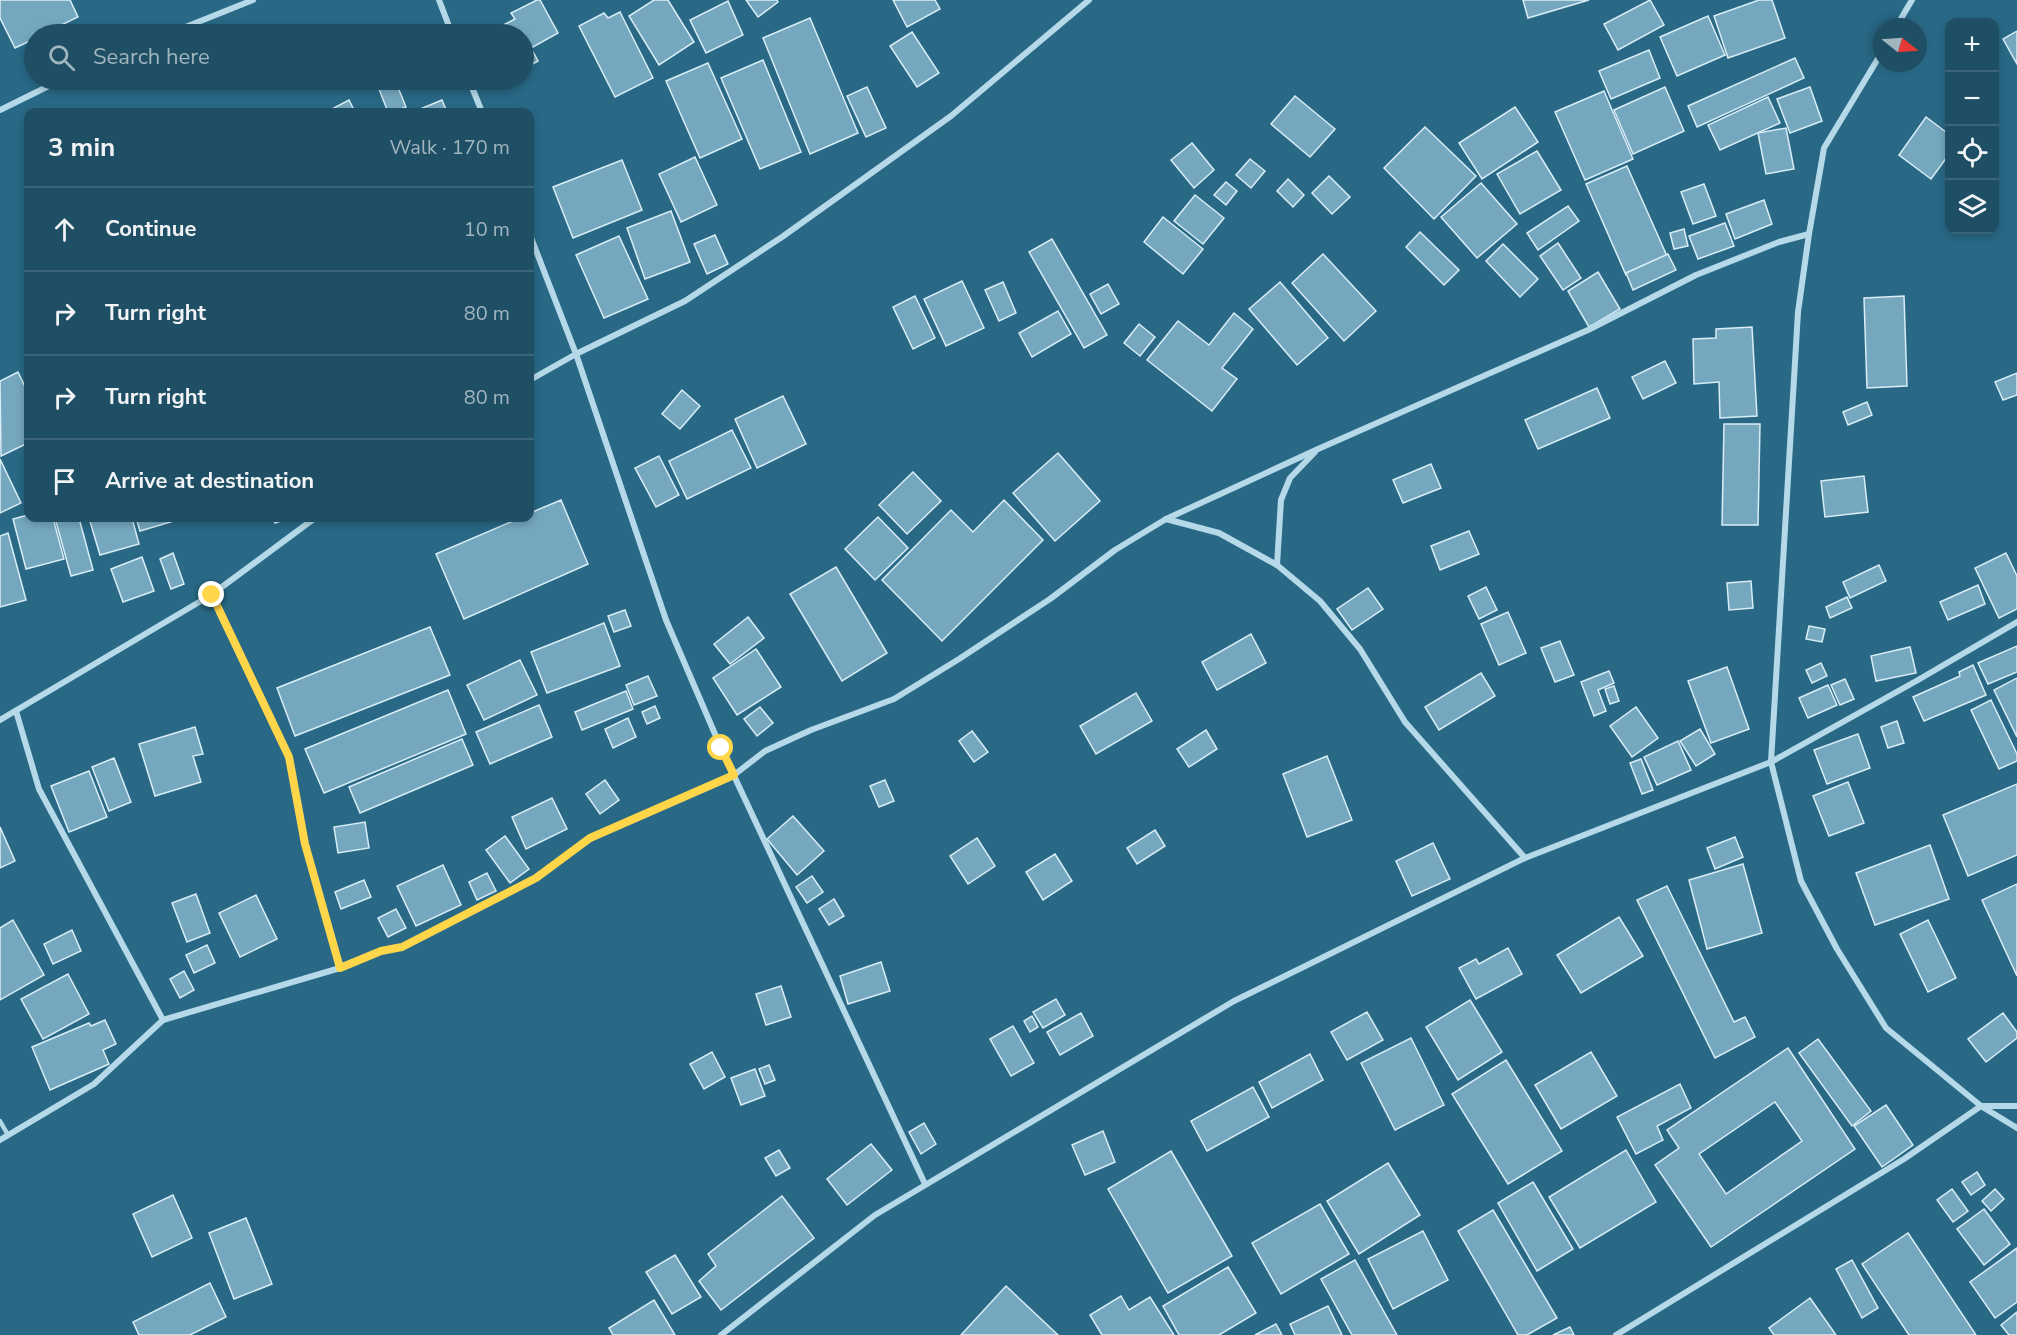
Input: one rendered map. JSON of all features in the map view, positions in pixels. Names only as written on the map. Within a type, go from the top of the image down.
[{"type":"street","points":[[193,24],[253,0]]},
{"type":"street","points":[[439,0],[448,24]]},
{"type":"street","points":[[534,378],[576,354],[685,301],[782,237],[951,116],[1089,0]]},
{"type":"street","points":[[1901,18],[1912,0]]},
{"type":"street","points":[[1873,67],[1824,148],[1809,234],[1798,312],[1771,762],[1800,881],[1837,949],[1886,1028],[1981,1106],[2017,1128]]},
{"type":"street","points":[[0,111],[41,90]]},
{"type":"street","points":[[474,90],[480,108]]},
{"type":"street","points":[[0,1140],[94,1084],[163,1020],[340,968],[381,951],[402,947],[536,878],[590,838],[734,775],[765,752],[811,730],[894,699],[1050,599],[1115,550],[1166,519],[1588,330],[1696,275],[1779,242],[1809,234]]},
{"type":"street","points":[[534,245],[576,354],[666,620],[697,694],[831,987],[925,1184]]},
{"type":"street","points":[[1278,565],[1281,500],[1290,478],[1318,449]]},
{"type":"street","points":[[1166,519],[1219,532],[1278,565],[1320,601],[1360,649],[1405,722],[1526,858]]},
{"type":"street","points":[[0,720],[212,595],[310,522]]},
{"type":"street","points":[[212,595],[289,757],[305,844],[340,968]]},
{"type":"street","points":[[721,1335],[875,1215],[1234,1001],[1526,858],[1771,762],[2017,622]]},
{"type":"street","points":[[16,711],[39,789],[163,1020]]},
{"type":"street","points":[[1616,1335],[1904,1159],[1981,1106],[2017,1106]]},
{"type":"lane","points":[[0,1121],[8,1135]]},
{"type":"building","points":[[0,0],[70,0],[78,17],[64,24],[24,24],[24,44],[15,48],[0,18]]},
{"type":"building","points":[[540,0],[558,33],[534,46],[534,24],[505,24],[515,19],[511,13]]},
{"type":"building","points":[[654,0],[668,0],[694,42],[659,65],[629,16]]},
{"type":"building","points":[[746,0],[777,0],[778,2],[758,17]]},
{"type":"building","points":[[893,0],[935,0],[940,9],[907,27]]},
{"type":"building","points":[[1523,0],[1589,0],[1528,18]]},
{"type":"building","points":[[1650,0],[1664,25],[1618,50],[1604,24]]},
{"type":"building","points":[[1759,0],[1772,0],[1785,38],[1728,58],[1714,16]]},
{"type":"building","points":[[728,1],[743,35],[706,53],[690,20]]},
{"type":"building","points":[[620,12],[653,78],[615,97],[579,26],[604,13],[608,18]]},
{"type":"building","points":[[1708,16],[1725,55],[1677,76],[1660,37]]},
{"type":"building","points":[[810,18],[858,133],[810,154],[763,38]]},
{"type":"building","points":[[2017,31],[2017,64],[2003,39]]},
{"type":"building","points":[[912,32],[939,73],[917,87],[890,46]]},
{"type":"building","points":[[1649,50],[1660,78],[1611,99],[1599,71]]},
{"type":"building","points":[[1795,58],[1804,78],[1697,127],[1688,106]]},
{"type":"building","points":[[763,60],[801,152],[760,169],[721,78]]},
{"type":"building","points":[[708,63],[742,139],[700,158],[666,81]]},
{"type":"building","points":[[867,87],[886,128],[866,137],[847,96]]},
{"type":"building","points":[[1665,87],[1684,131],[1633,154],[1614,110]]},
{"type":"building","points":[[1810,87],[1822,121],[1790,133],[1777,99]]},
{"type":"building","points":[[379,90],[399,90],[406,107],[386,108]]},
{"type":"building","points":[[1604,91],[1633,159],[1585,180],[1555,112]]},
{"type":"building","points":[[1295,96],[1335,129],[1310,157],[1271,124]]},
{"type":"building","points":[[1768,97],[1780,123],[1720,150],[1708,125]]},
{"type":"building","points":[[349,100],[353,108],[334,108]]},
{"type":"building","points":[[442,100],[445,108],[423,108]]},
{"type":"building","points":[[1515,107],[1538,142],[1482,179],[1459,143]]},
{"type":"building","points":[[1926,117],[1945,131],[1945,160],[1931,179],[1899,155]]},
{"type":"building","points":[[1425,127],[1476,176],[1434,219],[1384,168]]},
{"type":"building","points":[[1786,128],[1794,169],[1766,174],[1758,133]]},
{"type":"building","points":[[1192,143],[1214,170],[1194,188],[1171,160]]},
{"type":"building","points":[[1537,151],[1561,190],[1520,214],[1497,174]]},
{"type":"building","points":[[695,157],[717,205],[681,222],[659,174]]},
{"type":"building","points":[[1250,159],[1265,171],[1251,188],[1236,175]]},
{"type":"building","points":[[622,160],[642,210],[573,238],[553,187]]},
{"type":"building","points":[[1627,166],[1667,256],[1626,275],[1586,184]]},
{"type":"building","points":[[1329,176],[1350,197],[1332,214],[1312,193]]},
{"type":"building","points":[[1288,179],[1304,195],[1293,207],[1277,191]]},
{"type":"building","points":[[1226,182],[1237,191],[1226,205],[1214,195]]},
{"type":"building","points":[[1481,183],[1517,224],[1477,258],[1441,217]]},
{"type":"building","points":[[1704,184],[1716,216],[1693,224],[1681,192]]},
{"type":"building","points":[[1195,195],[1224,218],[1203,244],[1174,221]]},
{"type":"building","points":[[1764,200],[1772,224],[1735,239],[1726,214]]},
{"type":"building","points":[[1568,206],[1579,221],[1538,250],[1527,233]]},
{"type":"building","points":[[671,211],[690,262],[645,279],[627,228]]},
{"type":"building","points":[[1163,217],[1203,249],[1183,274],[1144,242]]},
{"type":"building","points":[[1725,223],[1734,246],[1698,259],[1689,236]]},
{"type":"building","points":[[1684,229],[1688,246],[1674,249],[1670,233]]},
{"type":"building","points":[[1420,232],[1459,270],[1444,285],[1406,247]]},
{"type":"building","points":[[715,235],[728,264],[707,274],[694,244]]},
{"type":"building","points":[[619,236],[648,299],[604,318],[576,255]]},
{"type":"building","points":[[1052,239],[1107,335],[1084,348],[1029,252]]},
{"type":"building","points":[[1558,243],[1581,278],[1563,290],[1540,256]]},
{"type":"building","points":[[1503,244],[1538,279],[1520,297],[1486,261]]},
{"type":"building","points":[[1323,254],[1376,311],[1344,341],[1292,283]]},
{"type":"building","points":[[1668,254],[1676,270],[1633,290],[1626,273]]},
{"type":"building","points":[[1598,272],[1620,309],[1589,327],[1568,291]]},
{"type":"building","points":[[962,281],[984,328],[946,346],[924,299]]},
{"type":"building","points":[[1003,282],[1016,313],[999,321],[985,290]]},
{"type":"building","points":[[1280,282],[1328,338],[1297,365],[1249,309]]},
{"type":"building","points":[[1108,284],[1119,304],[1101,314],[1090,294]]},
{"type":"building","points":[[915,296],[935,338],[913,349],[893,307]]},
{"type":"building","points":[[1904,296],[1907,386],[1867,388],[1864,298]]},
{"type":"building","points":[[1058,311],[1071,334],[1032,357],[1019,333]]},
{"type":"building","points":[[1234,313],[1253,329],[1222,368],[1237,379],[1212,411],[1147,360],[1178,321],[1209,345]]},
{"type":"building","points":[[1139,324],[1155,337],[1140,356],[1124,343]]},
{"type":"building","points":[[1752,327],[1757,416],[1720,418],[1719,382],[1694,384],[1693,339],[1716,338],[1716,329]]},
{"type":"building","points":[[1665,361],[1676,383],[1643,399],[1632,377]]},
{"type":"building","points":[[18,372],[24,385],[24,445],[1,456],[0,381]]},
{"type":"building","points":[[2017,373],[2017,395],[2003,400],[1995,382]]},
{"type":"building","points":[[1597,388],[1610,418],[1538,449],[1525,420]]},
{"type":"building","points":[[682,390],[700,406],[680,429],[662,414]]},
{"type":"building","points":[[783,396],[806,444],[757,468],[735,419]]},
{"type":"building","points":[[1867,402],[1872,415],[1848,425],[1843,412]]},
{"type":"building","points":[[1724,424],[1760,424],[1758,525],[1722,525]]},
{"type":"building","points":[[732,430],[751,468],[687,499],[669,461]]},
{"type":"building","points":[[1058,453],[1100,501],[1055,541],[1013,493]]},
{"type":"building","points":[[659,456],[679,495],[656,507],[635,468]]},
{"type":"building","points":[[0,459],[21,503],[0,513]]},
{"type":"building","points":[[1431,464],[1441,488],[1403,503],[1393,480]]},
{"type":"building","points":[[913,472],[941,501],[907,534],[879,505]]},
{"type":"building","points":[[1864,476],[1868,512],[1825,517],[1821,481]]},
{"type":"building","points":[[561,500],[588,564],[464,619],[436,554],[511,522],[534,522],[534,511]]},
{"type":"building","points":[[1004,500],[1043,540],[942,641],[882,580],[951,510],[973,532]]},
{"type":"building","points":[[24,516],[24,522],[54,522],[64,559],[26,569],[13,519]]},
{"type":"building","points":[[878,517],[908,548],[875,580],[845,549]]},
{"type":"building","points":[[56,522],[80,522],[93,570],[71,576]]},
{"type":"building","points":[[90,522],[133,522],[139,544],[100,555]]},
{"type":"building","points":[[137,522],[170,522],[140,531]]},
{"type":"building","points":[[1469,531],[1479,554],[1440,570],[1431,546]]},
{"type":"building","points":[[8,533],[26,600],[0,607],[0,536]]},
{"type":"building","points":[[173,553],[184,584],[171,589],[160,559]]},
{"type":"building","points":[[2006,553],[2017,576],[2017,609],[1999,618],[1975,568]]},
{"type":"building","points":[[142,557],[154,591],[123,602],[111,569]]},
{"type":"building","points":[[1879,565],[1886,581],[1850,598],[1843,582]]},
{"type":"building","points":[[836,567],[887,653],[842,681],[790,594]]},
{"type":"building","points":[[1751,581],[1753,608],[1729,610],[1727,583]]},
{"type":"building","points":[[1978,585],[1985,604],[1948,620],[1940,602]]},
{"type":"building","points":[[1486,587],[1497,610],[1479,619],[1468,596]]},
{"type":"building","points":[[1368,588],[1383,609],[1352,630],[1337,609]]},
{"type":"building","points":[[1847,597],[1852,608],[1830,618],[1826,607]]},
{"type":"building","points":[[625,610],[631,626],[614,632],[608,616]]},
{"type":"building","points":[[1508,612],[1526,653],[1499,665],[1481,624]]},
{"type":"building","points":[[748,617],[764,638],[730,664],[714,644]]},
{"type":"building","points":[[604,623],[620,666],[547,693],[531,652]]},
{"type":"building","points":[[1809,626],[1825,629],[1822,642],[1806,639]]},
{"type":"building","points":[[430,627],[450,675],[295,736],[277,688]]},
{"type":"building","points":[[1251,634],[1266,663],[1217,690],[1202,662]]},
{"type":"building","points":[[1560,641],[1574,675],[1555,682],[1541,648]]},
{"type":"building","points":[[2017,646],[2017,672],[1988,684],[1978,663]]},
{"type":"building","points":[[1910,647],[1916,673],[1876,681],[1871,656]]},
{"type":"building","points":[[756,649],[781,687],[737,715],[713,678]]},
{"type":"building","points":[[520,660],[537,695],[484,720],[467,685]]},
{"type":"building","points":[[1821,663],[1827,676],[1812,683],[1806,670]]},
{"type":"building","points":[[1973,665],[1986,695],[1924,721],[1913,697],[1960,676],[1959,672]]},
{"type":"building","points":[[1727,667],[1749,729],[1711,743],[1688,681]]},
{"type":"building","points":[[1609,671],[1614,683],[1598,690],[1606,711],[1594,716],[1581,682]]},
{"type":"building","points":[[1481,673],[1495,696],[1439,730],[1425,707]]},
{"type":"building","points":[[648,676],[657,696],[634,705],[626,685]]},
{"type":"building","points":[[2017,678],[2017,737],[1994,690]]},
{"type":"building","points":[[1845,679],[1854,699],[1840,705],[1831,685]]},
{"type":"building","points":[[1828,685],[1837,705],[1808,718],[1799,698]]},
{"type":"building","points":[[1614,686],[1619,701],[1610,704],[1605,689]]},
{"type":"building","points":[[448,690],[466,734],[324,793],[305,749]]},
{"type":"building","points":[[626,691],[633,709],[582,730],[575,712]]},
{"type":"building","points":[[1136,693],[1152,721],[1096,754],[1080,726]]},
{"type":"building","points":[[1991,700],[2017,754],[2017,761],[1999,769],[1971,710]]},
{"type":"building","points":[[539,705],[552,737],[490,764],[476,732]]},
{"type":"building","points":[[655,706],[660,718],[647,724],[642,712]]},
{"type":"building","points":[[760,707],[773,723],[757,736],[744,719]]},
{"type":"building","points":[[1636,707],[1658,738],[1632,757],[1610,726]]},
{"type":"building","points":[[628,718],[636,737],[613,748],[605,729]]},
{"type":"building","points":[[1897,721],[1904,743],[1888,748],[1881,727]]},
{"type":"building","points":[[195,727],[203,754],[193,756],[201,782],[155,796],[139,744]]},
{"type":"building","points":[[1700,729],[1715,754],[1696,766],[1680,741]]},
{"type":"building","points":[[1206,730],[1217,749],[1189,767],[1177,749]]},
{"type":"building","points":[[972,731],[988,752],[974,762],[959,741]]},
{"type":"building","points":[[1858,734],[1870,768],[1827,784],[1814,750]]},
{"type":"building","points":[[462,739],[473,765],[360,813],[349,787]]},
{"type":"building","points":[[1678,741],[1691,770],[1657,785],[1644,757]]},
{"type":"building","points":[[1327,756],[1352,820],[1307,837],[1283,774]]},
{"type":"building","points":[[114,758],[131,802],[109,811],[92,767]]},
{"type":"building","points":[[1641,759],[1653,790],[1642,794],[1630,763]]},
{"type":"building","points":[[89,771],[107,817],[69,832],[51,786]]},
{"type":"building","points":[[605,780],[619,800],[600,814],[586,794]]},
{"type":"building","points":[[885,780],[894,801],[879,807],[870,786]]},
{"type":"building","points":[[1848,782],[1864,823],[1829,836],[1813,796]]},
{"type":"building","points":[[2017,784],[2017,855],[1968,876],[1943,815]]},
{"type":"building","points":[[552,798],[567,829],[526,849],[512,817]]},
{"type":"building","points":[[793,816],[824,851],[797,875],[767,839]]},
{"type":"building","points":[[365,822],[369,848],[338,853],[334,827]]},
{"type":"building","points":[[0,827],[15,861],[0,868]]},
{"type":"building","points":[[1155,830],[1165,846],[1137,864],[1127,848]]},
{"type":"building","points":[[505,836],[529,869],[510,883],[486,850]]},
{"type":"building","points":[[1735,837],[1743,857],[1715,869],[1707,848]]},
{"type":"building","points":[[977,838],[995,866],[968,884],[950,856]]},
{"type":"building","points":[[1433,843],[1450,879],[1412,896],[1396,861]]},
{"type":"building","points":[[1930,845],[1949,899],[1875,925],[1856,873]]},
{"type":"building","points":[[1055,854],[1072,881],[1043,900],[1026,872]]},
{"type":"building","points":[[1743,864],[1762,933],[1707,949],[1689,880]]},
{"type":"building","points":[[443,865],[461,905],[416,926],[397,886]]},
{"type":"building","points":[[487,873],[496,891],[477,900],[469,882]]},
{"type":"building","points":[[812,876],[823,892],[807,903],[796,887]]},
{"type":"building","points":[[364,880],[371,897],[341,909],[335,892]]},
{"type":"building","points":[[2017,884],[2017,976],[1982,900]]},
{"type":"building","points":[[1667,886],[1734,1022],[1745,1017],[1755,1037],[1715,1058],[1637,900]]},
{"type":"building","points":[[196,894],[210,933],[187,942],[172,903]]},
{"type":"building","points":[[256,895],[277,939],[240,957],[219,913]]},
{"type":"building","points":[[834,899],[844,916],[829,925],[819,909]]},
{"type":"building","points":[[396,909],[406,928],[388,937],[378,918]]},
{"type":"building","points":[[1619,917],[1643,956],[1581,993],[1557,955]]},
{"type":"building","points":[[13,920],[44,975],[0,1000],[0,928]]},
{"type":"building","points":[[1928,920],[1956,978],[1928,992],[1900,934]]},
{"type":"building","points":[[72,930],[81,951],[53,964],[44,944]]},
{"type":"building","points":[[207,945],[215,963],[194,973],[186,955]]},
{"type":"building","points":[[1508,948],[1522,974],[1476,999],[1459,968],[1476,959],[1479,964]]},
{"type":"building","points":[[881,962],[890,991],[848,1004],[840,976]]},
{"type":"building","points":[[184,971],[194,990],[180,998],[170,979]]},
{"type":"building","points":[[68,974],[89,1014],[43,1039],[21,999]]},
{"type":"building","points":[[781,986],[791,1017],[766,1025],[756,994]]},
{"type":"building","points":[[1056,999],[1065,1015],[1043,1028],[1033,1012]]},
{"type":"building","points":[[1470,1000],[1502,1052],[1458,1080],[1426,1027]]},
{"type":"building","points":[[1367,1012],[1383,1040],[1347,1060],[1331,1032]]},
{"type":"building","points":[[1081,1013],[1093,1036],[1060,1055],[1047,1032]]},
{"type":"building","points":[[2003,1013],[2017,1032],[2017,1038],[1986,1062],[1968,1039]]},
{"type":"building","points":[[1032,1016],[1038,1027],[1030,1032],[1024,1021]]},
{"type":"building","points":[[105,1020],[116,1044],[103,1050],[109,1064],[50,1090],[32,1047],[89,1023],[91,1026]]},
{"type":"building","points":[[1013,1026],[1034,1063],[1011,1076],[990,1039]]},
{"type":"building","points":[[1411,1038],[1444,1105],[1395,1130],[1361,1063]]},
{"type":"building","points":[[1818,1039],[1871,1111],[1852,1126],[1799,1053]]},
{"type":"building","points":[[1788,1048],[1855,1149],[1711,1247],[1655,1165],[1679,1148],[1667,1130]],"holes":[[[1775,1102],[1802,1141],[1726,1194],[1699,1154]]]},
{"type":"building","points":[[712,1052],[725,1077],[704,1089],[690,1064]]},
{"type":"building","points":[[1591,1052],[1617,1096],[1561,1129],[1535,1085]]},
{"type":"building","points":[[1310,1054],[1323,1080],[1272,1108],[1259,1082]]},
{"type":"building","points":[[1506,1060],[1562,1151],[1508,1184],[1452,1094]]},
{"type":"building","points":[[769,1065],[775,1080],[765,1084],[759,1069]]},
{"type":"building","points":[[755,1069],[765,1096],[741,1105],[731,1078]]},
{"type":"building","points":[[1680,1084],[1691,1108],[1657,1126],[1663,1140],[1636,1154],[1617,1117]]},
{"type":"building","points":[[1253,1087],[1269,1117],[1207,1151],[1191,1121]]},
{"type":"building","points":[[1886,1105],[1913,1145],[1882,1167],[1854,1126]]},
{"type":"building","points":[[924,1123],[936,1144],[921,1154],[909,1132]]},
{"type":"building","points":[[1103,1131],[1115,1162],[1085,1175],[1072,1145]]},
{"type":"building","points":[[871,1144],[892,1170],[847,1205],[827,1179]]},
{"type":"building","points":[[779,1150],[790,1168],[776,1176],[765,1158]]},
{"type":"building","points":[[1626,1150],[1656,1202],[1580,1248],[1549,1197]]},
{"type":"building","points":[[1171,1151],[1232,1256],[1168,1293],[1108,1189]]},
{"type":"building","points":[[1388,1163],[1420,1215],[1359,1254],[1327,1201]]},
{"type":"building","points":[[1977,1172],[1985,1185],[1971,1195],[1962,1182]]},
{"type":"building","points":[[1533,1182],[1573,1249],[1537,1271],[1498,1203]]},
{"type":"building","points":[[1952,1189],[1968,1211],[1953,1222],[1937,1200]]},
{"type":"building","points":[[1995,1189],[2004,1199],[1991,1211],[1982,1201]]},
{"type":"building","points":[[173,1195],[192,1238],[152,1257],[133,1214]]},
{"type":"building","points":[[782,1196],[814,1238],[721,1310],[699,1281],[716,1266],[708,1254]]},
{"type":"building","points":[[1320,1204],[1349,1254],[1281,1294],[1252,1243]]},
{"type":"building","points":[[1984,1209],[2010,1244],[1984,1265],[1957,1229]]},
{"type":"building","points":[[1493,1210],[1557,1318],[1527,1335],[1518,1335],[1458,1231]]},
{"type":"building","points":[[246,1218],[272,1284],[234,1299],[209,1233]]},
{"type":"building","points":[[1423,1231],[1448,1280],[1393,1309],[1368,1259]]},
{"type":"building","points":[[1908,1233],[1976,1335],[1909,1335],[1862,1264]]},
{"type":"building","points":[[2017,1248],[2017,1302],[1995,1318],[1970,1282]]},
{"type":"building","points":[[675,1255],[701,1297],[672,1314],[646,1272]]},
{"type":"building","points":[[1355,1260],[1397,1335],[1352,1335],[1321,1279]]},
{"type":"building","points":[[1852,1260],[1878,1308],[1862,1318],[1836,1269]]},
{"type":"building","points":[[1228,1267],[1256,1313],[1219,1335],[1179,1335],[1163,1306]]},
{"type":"building","points":[[210,1283],[226,1317],[190,1335],[139,1335],[133,1322]]},
{"type":"building","points":[[1006,1286],[1058,1335],[961,1335]]},
{"type":"building","points":[[1121,1296],[1129,1310],[1150,1297],[1174,1335],[1102,1335],[1090,1315]]},
{"type":"building","points":[[1810,1298],[1836,1335],[1774,1335],[1769,1328]]},
{"type":"building","points":[[654,1300],[675,1335],[613,1335],[609,1328]]},
{"type":"building","points":[[1328,1306],[1342,1335],[1295,1335],[1290,1324]]},
{"type":"building","points":[[2017,1312],[2017,1335],[2009,1335],[2001,1325]]},
{"type":"building","points":[[1276,1324],[1282,1335],[1255,1335]]},
{"type":"building","points":[[1570,1327],[1574,1335],[1553,1335]]},
{"type":"route","points":[[212,595],[289,757],[305,844],[340,968],[381,951],[402,947],[536,878],[590,838],[734,775],[721,748]]}]
